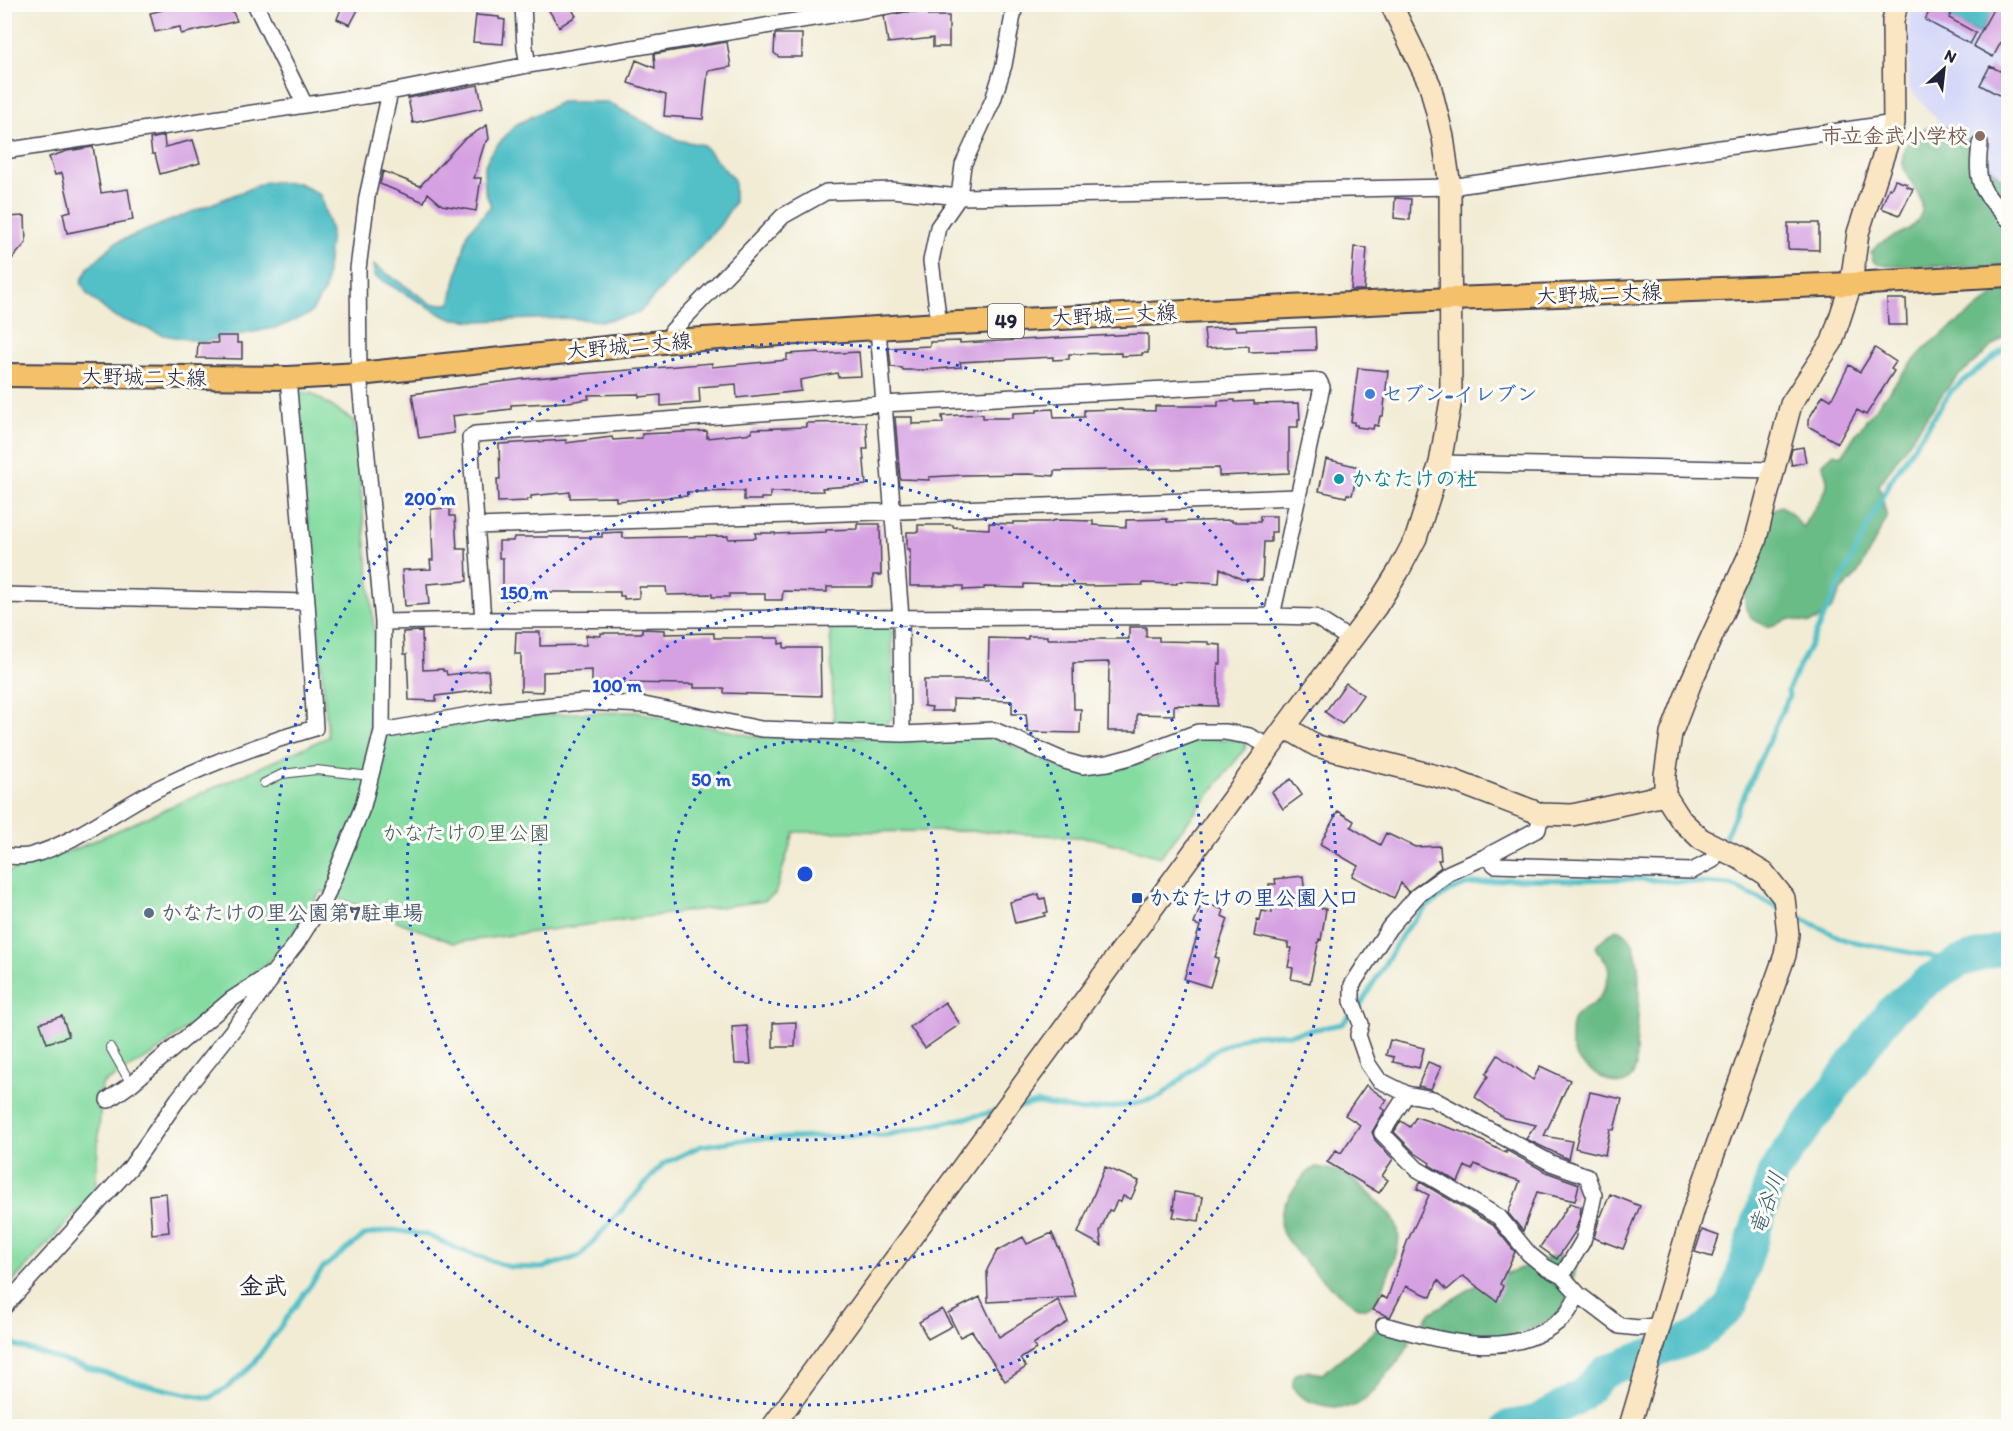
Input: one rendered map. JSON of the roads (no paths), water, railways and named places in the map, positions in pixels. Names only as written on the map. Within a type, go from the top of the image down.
[{"type":"main road","name":"大野城二丈線","points":[[4,375],[288,378],[359,374],[672,341],[939,324],[1450,299],[1851,284],[2008,275]]},
{"type":"street","points":[[255,4],[305,105]]},
{"type":"street","points":[[523,4],[528,65]]},
{"type":"street","points":[[4,151],[390,92],[528,65],[899,4]]},
{"type":"street","points":[[939,324],[931,261],[938,227],[959,196],[963,165],[993,100],[1004,65],[1015,4]]},
{"type":"street","points":[[773,1426],[1351,640],[1398,572],[1416,538],[1440,463],[1451,400],[1450,187],[1443,137],[1430,86],[1391,4]]},
{"type":"street","points":[[1630,1426],[1694,1209],[1785,955],[1788,934],[1784,898],[1764,873],[1701,839],[1681,820],[1665,795],[1665,775],[1671,734],[1691,682],[1755,542],[1791,404],[1832,342],[1851,284],[1858,233],[1894,123],[1893,21],[1897,4]]},
{"type":"street","points":[[4,1307],[130,1168],[178,1099],[270,981],[326,897],[354,832],[382,731],[383,622],[359,374],[358,269],[367,196],[390,92]]},
{"type":"street","points":[[672,341],[672,331],[783,216],[826,192],[892,190],[959,196],[1450,187],[1894,123]]},
{"type":"street","points":[[1980,144],[1977,170],[1986,195],[2008,219]]},
{"type":"street","points":[[878,329],[882,404],[901,617],[902,734]]},
{"type":"street","points":[[4,856],[30,856],[57,845],[160,788],[275,739],[315,728],[288,378]]},
{"type":"street","points":[[483,620],[470,438],[475,434],[882,404],[1319,381],[1322,387],[1272,616]]},
{"type":"street","points":[[1440,463],[1773,471]]},
{"type":"street","points":[[477,526],[1297,497]]},
{"type":"street","points":[[4,595],[307,603]]},
{"type":"street","points":[[383,622],[1272,616],[1315,617],[1351,640]]},
{"type":"street","points":[[382,731],[491,711],[583,702],[644,705],[761,729],[902,734],[994,730],[1065,761],[1083,766],[1108,763],[1134,756],[1198,732],[1225,732],[1248,736],[1271,747]]},
{"type":"street","points":[[1285,727],[1317,746],[1452,780],[1541,814],[1572,815],[1665,795]]},
{"type":"street","points":[[1541,814],[1538,829],[1449,873],[1418,895],[1389,928],[1352,985],[1352,1001],[1361,1024],[1358,1035],[1368,1064],[1379,1080],[1407,1094],[1433,1099],[1551,1162],[1587,1176],[1594,1195],[1590,1219],[1582,1241],[1562,1276]]},
{"type":"street","points":[[1487,856],[1495,865],[1692,871],[1713,860],[1718,848]]},
{"type":"street","points":[[108,1100],[131,1084],[232,999],[274,972]]},
{"type":"street","points":[[1407,1094],[1382,1133],[1417,1169],[1499,1217],[1529,1254],[1545,1267],[1562,1276],[1580,1296],[1620,1326],[1659,1329]]},
{"type":"street","points":[[1384,1325],[1419,1335],[1471,1345],[1513,1342],[1542,1332],[1565,1316],[1578,1294],[1580,1296]]},
{"type":"lane","points":[[264,783],[282,774],[316,770],[371,776]]},
{"type":"lane","points":[[110,1047],[131,1084]]},
{"type":"water","points":[[1956,4],[1996,5],[1979,34],[1949,18]]},
{"type":"water","points":[[561,102],[607,102],[678,140],[703,145],[734,180],[734,203],[720,225],[639,313],[603,321],[564,318],[474,321],[448,318],[374,276],[374,265],[432,304],[450,304],[468,232],[491,206],[485,191],[484,168],[490,154],[515,125]]},
{"type":"water","points":[[266,182],[299,183],[320,195],[331,231],[325,290],[310,314],[279,327],[203,342],[164,335],[113,316],[87,294],[81,282],[88,268],[115,243]]},
{"type":"waterway","points":[[1725,837],[1789,696],[1788,690],[1889,483],[1952,390],[2008,346]]},
{"type":"waterway","points":[[1015,1108],[1037,1103],[1083,1111],[1134,1104],[1160,1097],[1215,1050],[1248,1035],[1290,1034],[1342,1024],[1361,1004],[1405,930],[1427,907],[1448,892],[1466,885],[1508,879],[1638,879],[1731,885],[1779,908]]},
{"type":"waterway","points":[[1793,914],[1845,940],[1959,962]]},
{"type":"waterway","name":"竜谷川","points":[[1509,1426],[1536,1421],[1581,1396],[1606,1371],[1698,1336],[1732,1305],[1773,1173],[1890,1012],[1929,980],[1959,962],[2008,947]]},
{"type":"waterway","points":[[4,1342],[132,1381],[210,1398],[228,1387],[251,1367],[323,1268],[365,1235],[393,1230],[427,1235],[460,1250],[510,1267],[542,1268],[580,1256],[663,1164],[701,1146],[748,1139],[886,1135],[994,1112]]},
{"type":"place","name":"市立金武小学校","points":[[1980,136]]},
{"type":"place","name":"セブン-イレブン","points":[[1370,394]]},
{"type":"place","name":"かなたけの杜","points":[[1339,479]]},
{"type":"place","name":"かなたけの里公園入口","points":[[1137,898]]},
{"type":"place","name":"かなたけの里公園第7駐車場","points":[[149,913]]},
{"type":"district","name":"金武","points":[[263,1286]]},
{"type":"park label","name":"かなたけの里公園","points":[[466,833]]}]
